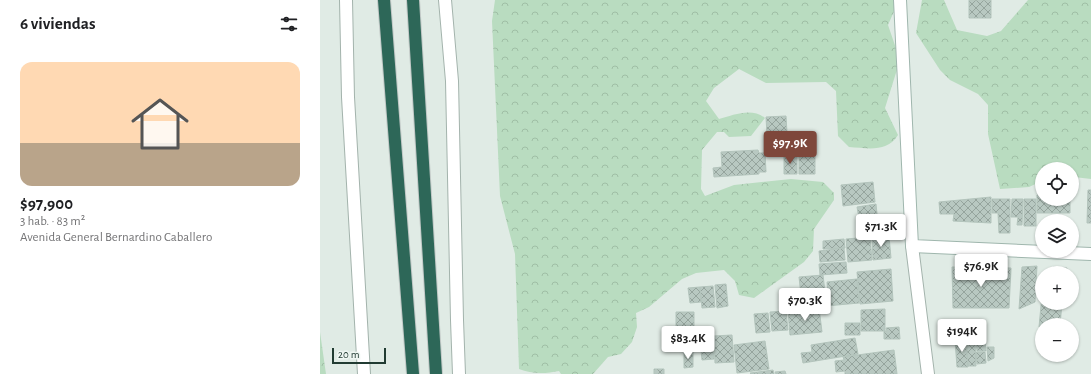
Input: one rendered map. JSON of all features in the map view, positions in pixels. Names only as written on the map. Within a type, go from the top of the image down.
[{"type":"highway","points":[[384,0],[413,374]]},
{"type":"highway","points":[[413,0],[436,374]]},
{"type":"street","points":[[346,0],[348,97],[364,374]]},
{"type":"street","points":[[445,0],[452,81],[459,374]]},
{"type":"street","points":[[900,0],[912,246],[928,374]]},
{"type":"street","points":[[912,246],[1091,254]]},
{"type":"green space","points":[[495,0],[899,0],[888,25],[900,60],[885,108],[898,135],[888,145],[882,147],[849,147],[838,136],[836,91],[826,82],[766,83],[739,69],[714,88],[706,101],[719,119],[748,112],[765,118],[751,136],[729,137],[724,132],[717,132],[702,150],[701,189],[705,196],[734,185],[791,179],[823,182],[834,193],[834,200],[814,229],[813,251],[804,262],[754,298],[739,295],[735,281],[724,270],[696,273],[682,279],[649,307],[636,313],[637,327],[632,342],[621,354],[608,357],[593,374],[561,374],[559,371],[538,373],[524,371],[519,369],[515,254],[500,196],[492,21]]},
{"type":"green space","points":[[922,0],[944,0],[957,30],[987,36],[1001,31],[1028,0],[1091,0],[1091,179],[1079,178],[1079,162],[1035,162],[1035,184],[1029,187],[1000,189],[988,134],[988,105],[978,94],[950,80],[940,70],[916,33]]},
{"type":"green space","points":[[320,332],[326,374],[320,374]]},
{"type":"building","points":[[969,0],[991,0],[991,18],[969,18]]},
{"type":"building","points":[[786,116],[787,133],[767,135],[766,117]]},
{"type":"building","points":[[758,150],[759,153],[765,153],[766,172],[759,172],[759,174],[714,177],[713,168],[722,167],[721,152]]},
{"type":"building","points":[[799,153],[815,153],[815,174],[799,174]]},
{"type":"building","points":[[784,156],[797,156],[797,174],[784,174]]},
{"type":"building","points":[[873,182],[875,202],[843,206],[841,185]]},
{"type":"building","points":[[1088,190],[1091,190],[1091,223],[1087,223]]},
{"type":"building","points":[[991,197],[991,223],[953,221],[954,214],[940,214],[939,202]]},
{"type":"building","points":[[992,199],[1010,199],[1010,233],[999,233],[998,213],[992,213]]},
{"type":"building","points":[[1012,199],[1023,199],[1022,225],[1017,225],[1018,217],[1011,217]]},
{"type":"building","points":[[1024,199],[1035,199],[1035,226],[1024,226]]},
{"type":"building","points":[[876,204],[879,233],[869,235],[867,217],[859,218],[857,207]]},
{"type":"building","points":[[1037,206],[1070,206],[1070,213],[1037,213]]},
{"type":"building","points":[[889,236],[891,258],[873,260],[872,238]]},
{"type":"building","points":[[870,237],[872,260],[848,262],[846,239]]},
{"type":"building","points":[[844,239],[845,248],[823,249],[823,241]]},
{"type":"building","points":[[844,248],[845,260],[820,262],[819,251]]},
{"type":"building","points":[[846,262],[847,273],[820,275],[819,264]]},
{"type":"building","points":[[1035,266],[1035,302],[1019,309],[1022,267]]},
{"type":"building","points":[[952,267],[1011,268],[1009,308],[953,308]]},
{"type":"building","points":[[891,269],[893,301],[860,304],[857,272]]},
{"type":"building","points":[[823,275],[825,292],[801,295],[799,277]]},
{"type":"building","points":[[857,279],[859,303],[815,307],[814,294],[828,293],[827,282]]},
{"type":"building","points":[[726,284],[728,306],[717,308],[715,285]]},
{"type":"building","points":[[713,286],[715,307],[702,308],[700,287]]},
{"type":"building","points":[[700,287],[701,302],[690,303],[688,288]]},
{"type":"building","points":[[819,308],[822,332],[790,335],[788,311]]},
{"type":"building","points":[[885,309],[885,331],[861,331],[861,310]]},
{"type":"building","points":[[1041,310],[1061,310],[1061,318],[1040,318]]},
{"type":"building","points":[[786,311],[788,330],[772,331],[770,312]]},
{"type":"building","points":[[676,312],[694,312],[694,332],[676,332]]},
{"type":"building","points":[[768,313],[770,332],[756,333],[754,314]]},
{"type":"building","points":[[845,323],[860,323],[860,335],[845,335]]},
{"type":"building","points":[[899,327],[900,339],[884,339],[884,331],[887,331],[886,328]]},
{"type":"building","points":[[732,335],[734,362],[715,363],[714,336]]},
{"type":"building","points":[[712,336],[714,359],[702,360],[701,350],[695,351],[694,338]]},
{"type":"building","points":[[855,338],[858,354],[803,363],[801,353],[812,352],[811,345]]},
{"type":"building","points":[[966,339],[968,367],[957,367],[955,340]]},
{"type":"building","points":[[985,340],[986,351],[977,351],[976,341]]},
{"type":"building","points":[[765,341],[769,369],[737,373],[734,345]]},
{"type":"building","points":[[975,341],[976,366],[968,366],[966,342]]},
{"type":"building","points":[[987,347],[994,347],[994,358],[988,361]]},
{"type":"building","points":[[894,350],[897,374],[845,374],[845,371],[836,372],[835,361],[844,360],[843,357]]},
{"type":"building","points":[[684,352],[693,352],[693,367],[684,368]]},
{"type":"building","points":[[976,352],[985,352],[986,363],[977,364]]},
{"type":"building","points":[[654,369],[664,369],[664,374],[654,374]]},
{"type":"building","points":[[773,370],[774,374],[750,373]]},
{"type":"building","points":[[785,371],[786,374],[776,374],[775,372]]}]
